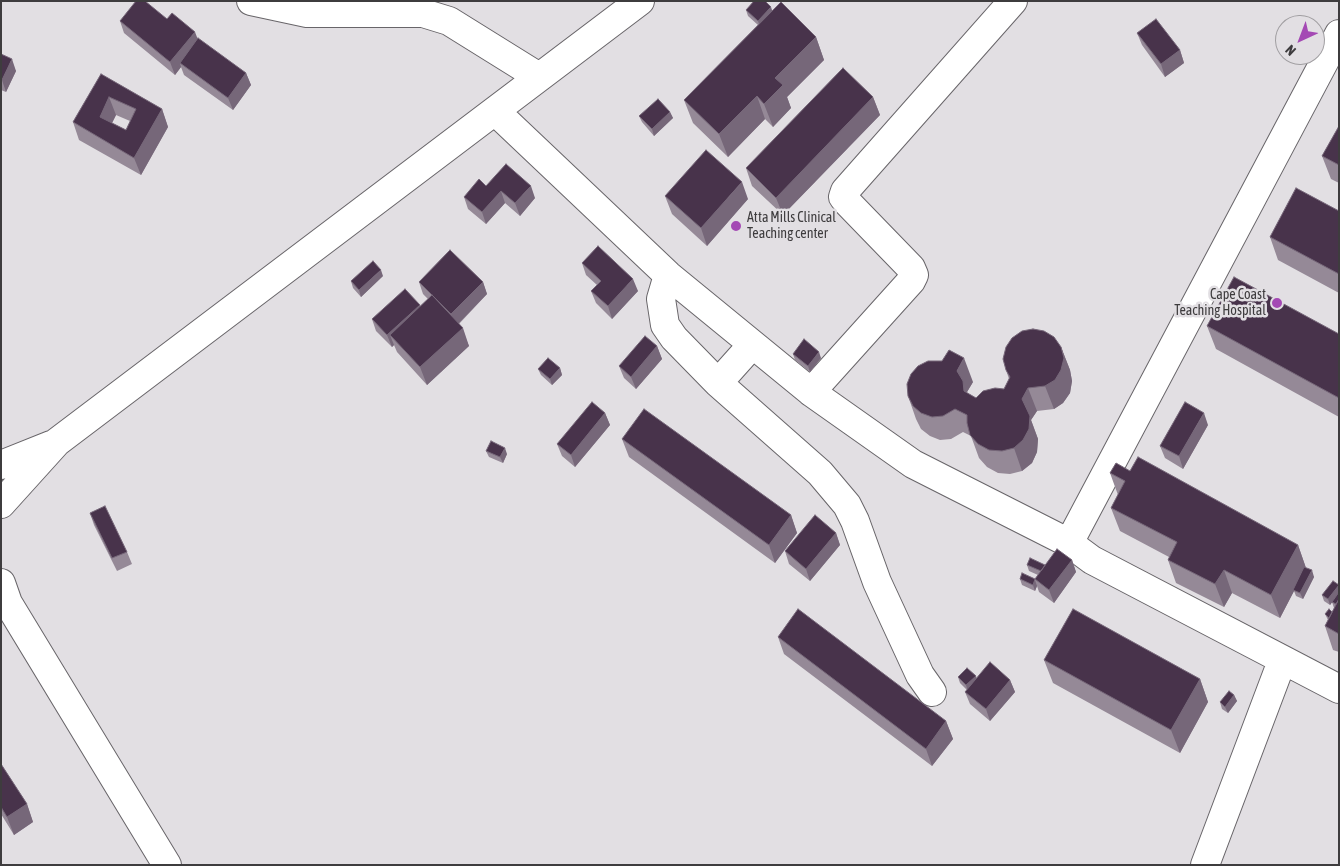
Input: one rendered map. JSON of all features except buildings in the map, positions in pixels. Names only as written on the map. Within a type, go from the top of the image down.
[{"type":"street","points":[[251,1],[307,13],[423,13],[449,21],[538,77]]},
{"type":"street","points":[[1,504],[57,442],[640,1]]},
{"type":"street","points":[[811,392],[911,282],[914,275],[911,268],[847,202],[843,197],[844,191],[1014,1]]},
{"type":"street","points":[[1069,543],[1339,34]]},
{"type":"street","points":[[495,111],[668,275],[811,392],[913,464],[1069,543],[1092,560],[1282,661],[1339,689]]},
{"type":"street","points":[[668,275],[661,299],[665,325],[674,338],[718,383],[820,473],[848,505],[877,582],[920,675],[932,692]]},
{"type":"street","points":[[718,383],[752,345]]},
{"type":"street","points":[[1,465],[57,442]]},
{"type":"street","points":[[4,594],[167,865]]},
{"type":"street","points":[[1205,865],[1282,661]]},
{"type":"place","name":"Atta Mills Clinical Teaching center","points":[[736,226]]},
{"type":"place","name":"Cape Coast Teaching Hospital","points":[[1277,303]]}]
